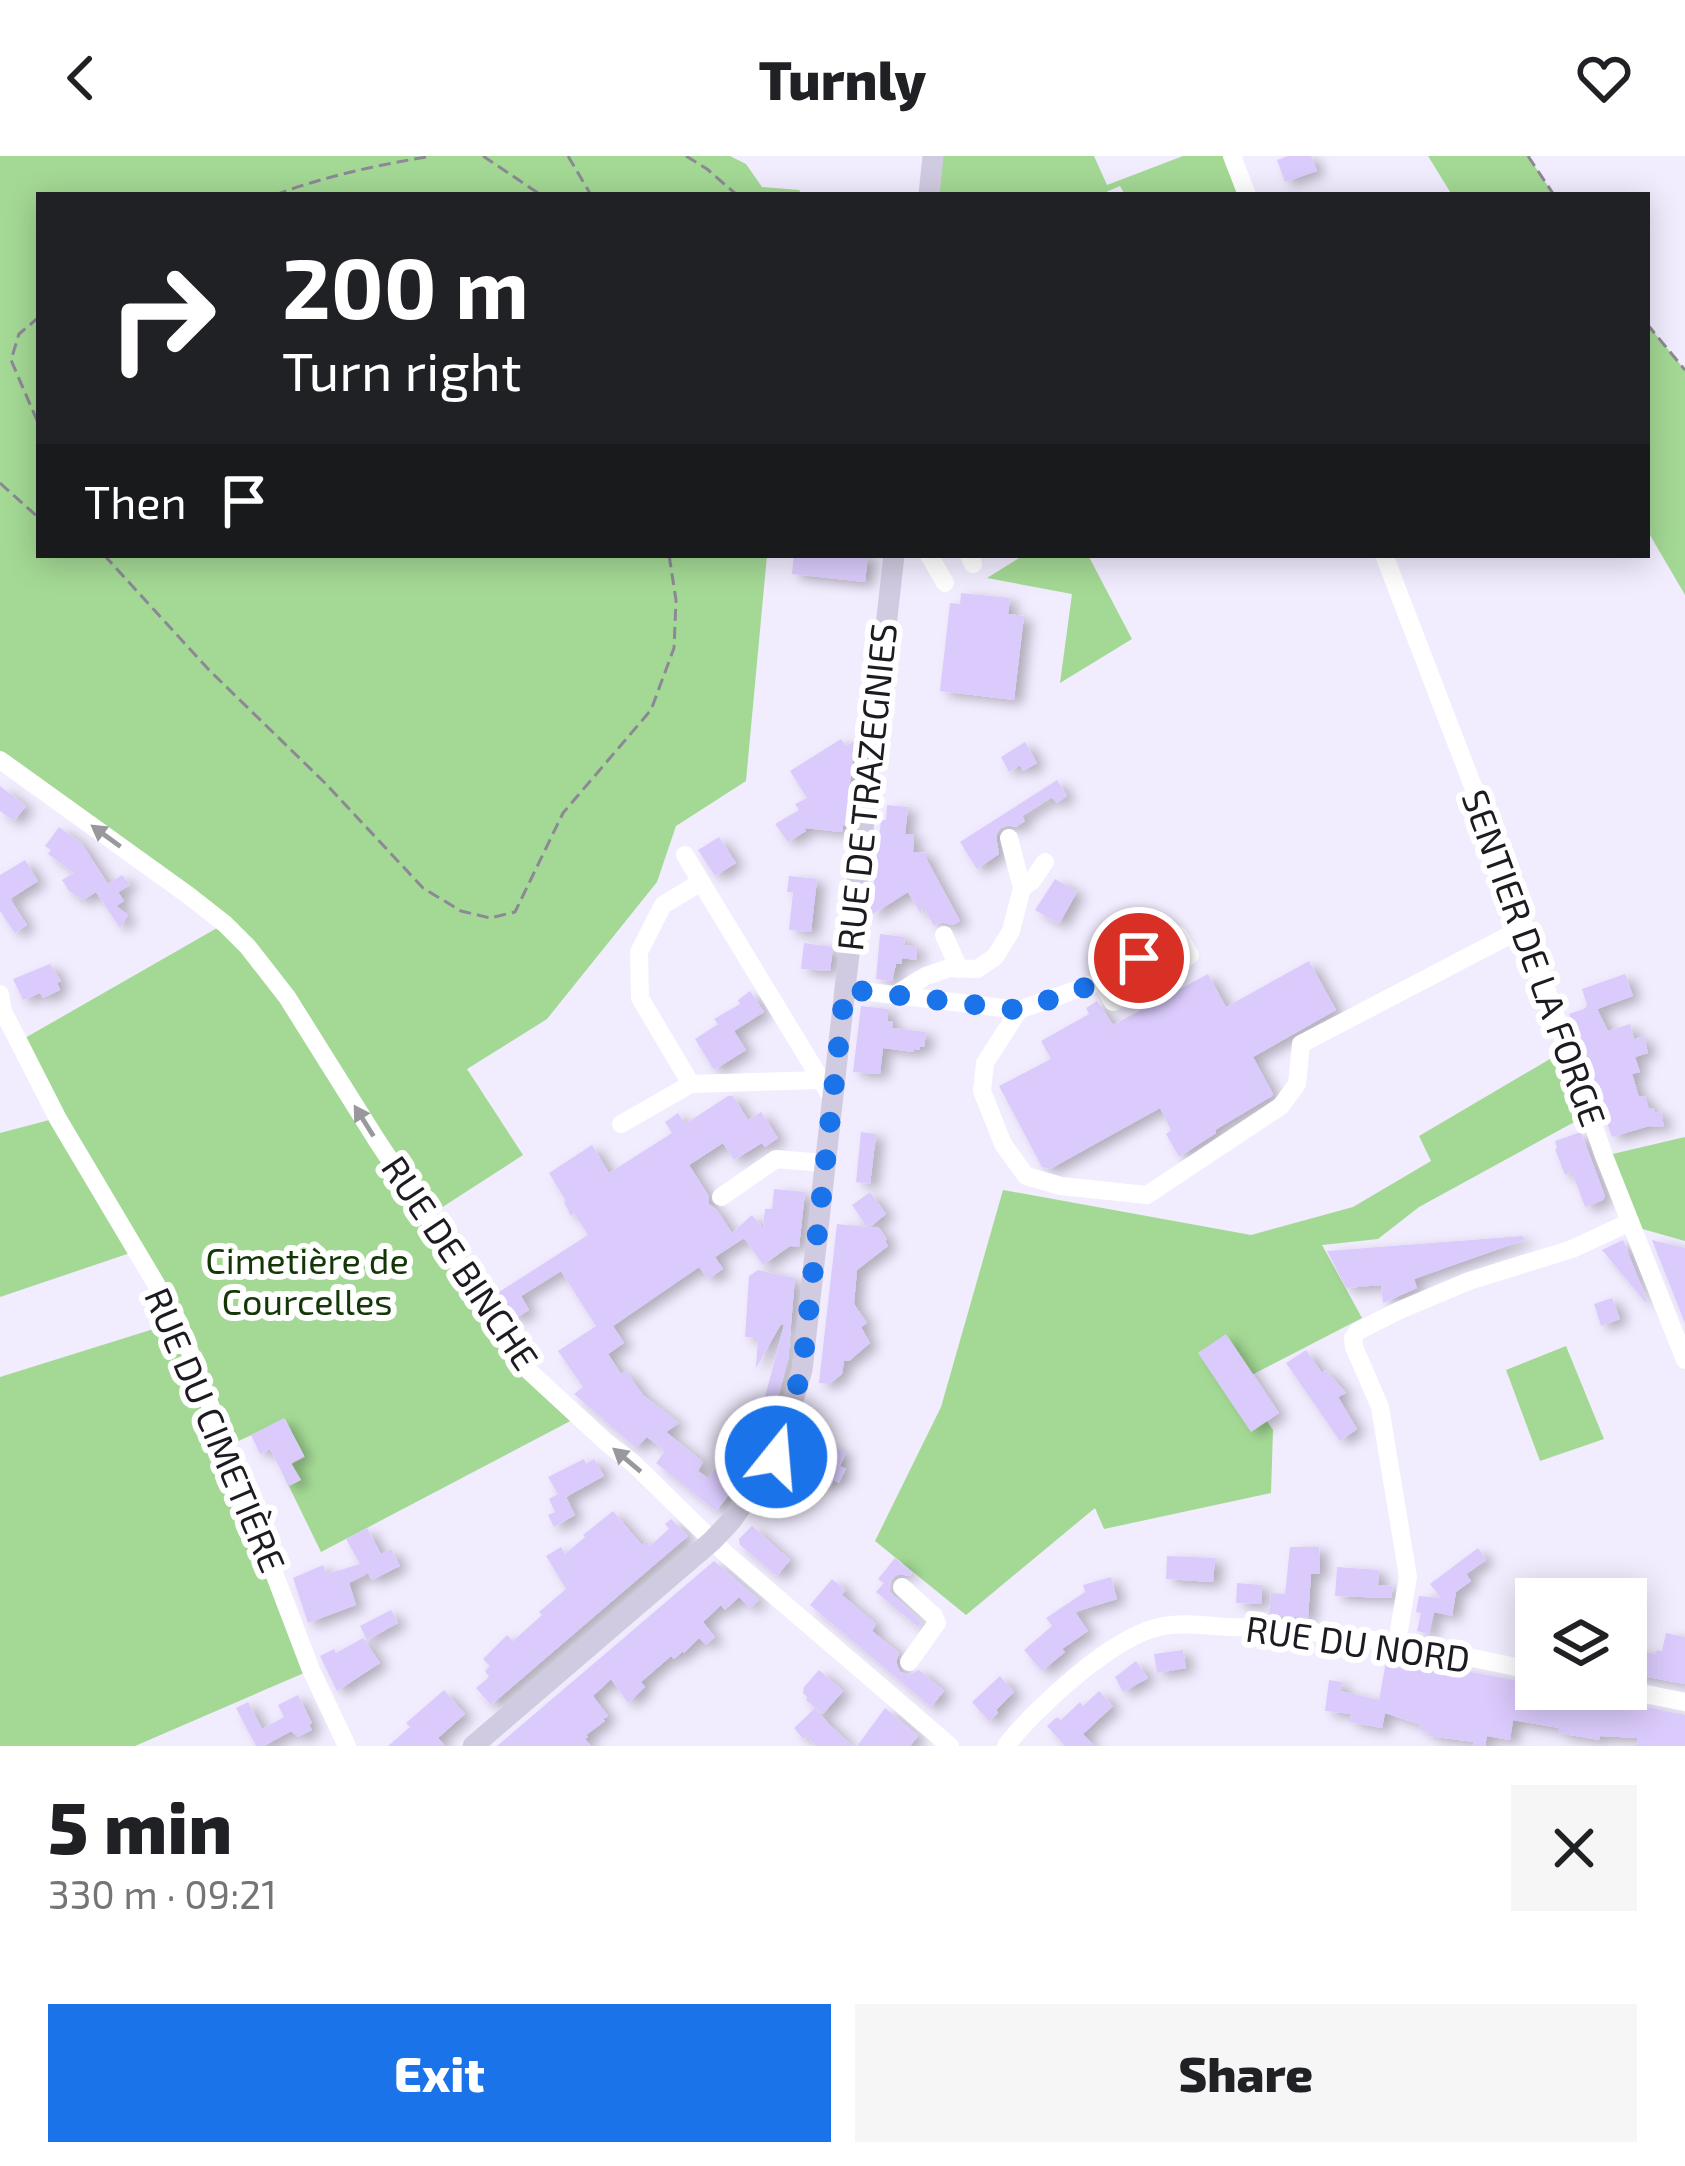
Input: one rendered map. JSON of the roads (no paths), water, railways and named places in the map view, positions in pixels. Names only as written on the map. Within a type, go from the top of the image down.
[{"type":"main road","points":[[929,192],[933,156]]},
{"type":"main road","name":"RUE DE TRAZEGNIES","points":[[473,1746],[712,1541],[776,1457],[802,1370],[824,1163],[826,1089],[845,989],[893,558]]},
{"type":"street","points":[[1232,156],[1245,192]]},
{"type":"street","points":[[931,558],[945,583]]},
{"type":"street","name":"SENTIER DE LA FORGE","points":[[1385,558],[1525,927],[1604,1156],[1685,1360]]},
{"type":"street","name":"RUE DE BINCHE","points":[[0,760],[188,896],[248,947],[287,997],[529,1371],[712,1541],[896,1675],[950,1746]]},
{"type":"street","points":[[895,995],[926,976],[949,968],[977,969],[995,957],[1012,932],[1022,888],[1009,838]]},
{"type":"street","points":[[685,855],[826,1089]]},
{"type":"street","points":[[1022,888],[1045,862]]},
{"type":"street","points":[[691,1084],[640,998],[639,952],[664,905],[701,882]]},
{"type":"street","points":[[1019,1010],[986,1063],[982,1090],[1003,1144],[1026,1177],[1061,1186],[1148,1195],[1280,1106],[1297,1084],[1301,1044],[1525,927]]},
{"type":"street","points":[[845,989],[1019,1010],[1101,982],[1178,934],[1190,955],[1113,1001],[1101,982]]},
{"type":"street","points":[[944,935],[959,969]]},
{"type":"street","name":"RUE DU CIMETIÈRE","points":[[0,994],[3,1011],[58,1118],[178,1322],[311,1670],[347,1746]]},
{"type":"street","points":[[621,1124],[691,1084],[826,1089]]},
{"type":"street","points":[[722,1197],[776,1159],[824,1163]]},
{"type":"street","points":[[1397,1642],[1408,1577],[1380,1407],[1353,1338],[1400,1310],[1469,1281],[1572,1250],[1630,1222]]},
{"type":"street","points":[[896,1675],[938,1623],[902,1587]]},
{"type":"street","name":"RUE DU NORD","points":[[1006,1746],[1070,1682],[1120,1642],[1163,1626],[1316,1630],[1515,1667]]},
{"type":"street","points":[[1647,1694],[1685,1702]]},
{"type":"park label","name":"Cimetière de Courcelles","points":[[307,1282]]}]
